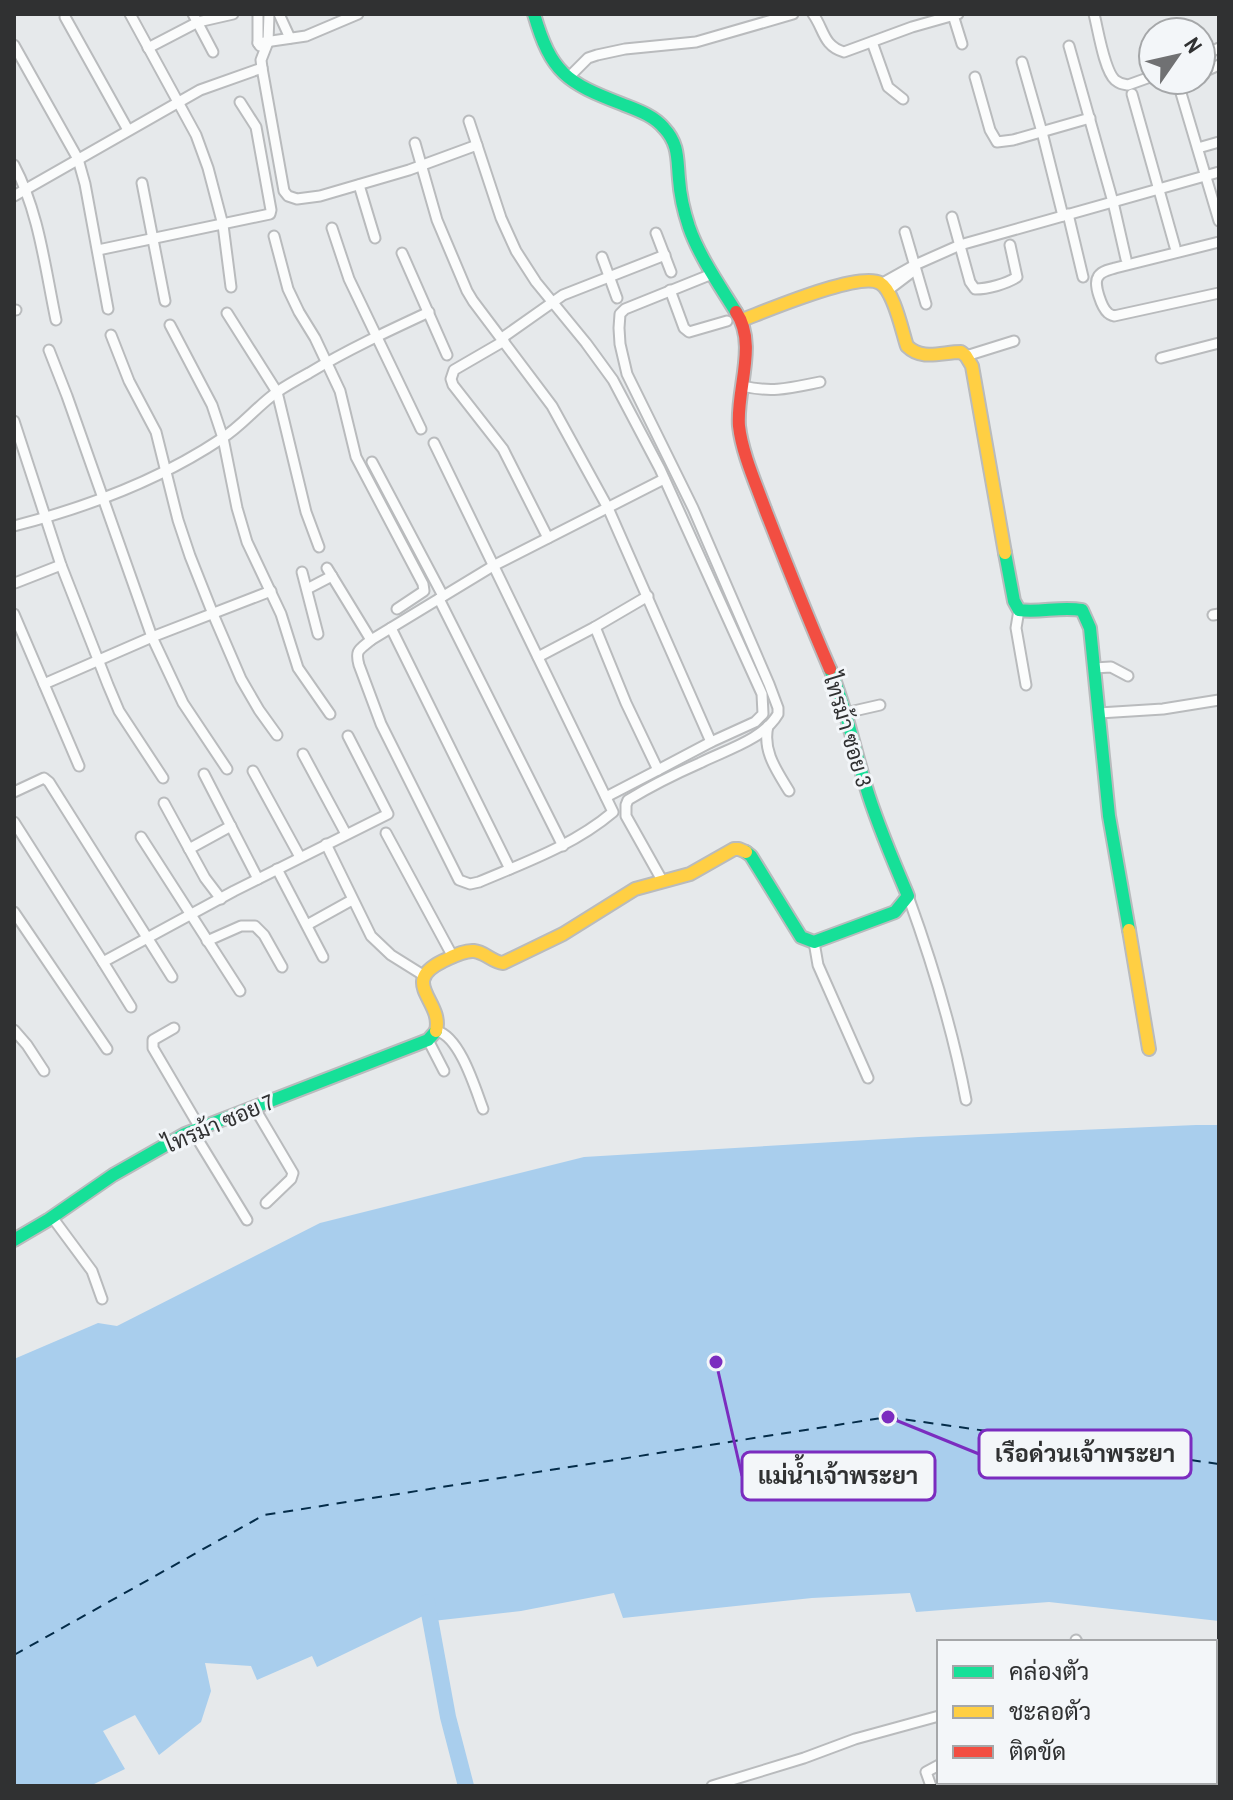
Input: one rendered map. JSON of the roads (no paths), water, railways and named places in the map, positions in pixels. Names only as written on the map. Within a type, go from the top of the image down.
[{"type":"street","points":[[130,14],[196,135],[223,225],[231,287]]},
{"type":"street","points":[[148,48],[196,18],[233,14]]},
{"type":"street","points":[[258,14],[263,42],[262,68],[284,191],[288,196],[297,199],[320,196],[477,145]]},
{"type":"street","points":[[263,42],[269,14]]},
{"type":"street","points":[[279,14],[290,38]]},
{"type":"street","points":[[263,42],[306,36],[356,14]]},
{"type":"street","name":"ไทรม้า ซอย 3","points":[[534,14],[551,58],[568,78],[586,90],[646,113],[664,127],[674,142],[689,227],[712,274],[742,320],[745,331],[739,431],[749,466],[800,601],[837,686],[867,791],[908,896]]},
{"type":"street","points":[[568,78],[588,58],[597,55],[696,42],[793,14]]},
{"type":"street","points":[[813,14],[832,48],[844,52],[932,18],[956,15],[962,44]]},
{"type":"street","points":[[1094,14],[1111,74],[1128,85],[1137,82]]},
{"type":"street","points":[[65,17],[128,130]]},
{"type":"street","points":[[196,18],[213,52]]},
{"type":"street","points":[[872,42],[888,87],[903,99]]},
{"type":"street","points":[[14,45],[78,159],[108,309]]},
{"type":"street","points":[[1069,46],[1126,259]]},
{"type":"street","points":[[1022,62],[1083,277]]},
{"type":"street","points":[[14,196],[177,102],[220,82],[262,68]]},
{"type":"street","points":[[975,77],[990,130],[997,142],[1090,118]]},
{"type":"street","points":[[1132,94],[1175,247]]},
{"type":"street","points":[[1182,96],[1219,221]]},
{"type":"street","points":[[98,250],[270,214],[256,127],[240,102]]},
{"type":"street","points":[[469,121],[501,218],[516,251],[536,282],[613,380],[664,479],[762,694],[763,714],[755,722],[606,797]]},
{"type":"street","points":[[1198,148],[1219,142]]},
{"type":"street","points":[[415,143],[437,220],[467,291],[552,406],[608,508],[711,742]]},
{"type":"street","points":[[14,165],[34,217],[56,320]]},
{"type":"street","points":[[884,288],[919,265],[960,245],[1219,172]]},
{"type":"street","points":[[142,183],[165,301]]},
{"type":"street","points":[[359,185],[375,238]]},
{"type":"street","points":[[952,217],[971,286],[979,289],[1017,277],[1010,245]]},
{"type":"street","points":[[332,228],[349,279],[421,429]]},
{"type":"street","points":[[905,232],[919,265],[926,304]]},
{"type":"street","points":[[656,233],[671,272]]},
{"type":"street","points":[[274,236],[288,289],[340,391],[356,457],[423,584],[424,591],[420,595],[397,609]]},
{"type":"street","points":[[1219,242],[1115,268],[1099,274],[1096,287],[1105,310],[1114,316],[1219,293]]},
{"type":"street","points":[[402,253],[447,355]]},
{"type":"street","points":[[548,538],[503,449],[453,385],[454,370],[503,340],[563,295],[665,255]]},
{"type":"street","points":[[602,257],[617,298]]},
{"type":"street","points":[[663,882],[626,816],[628,800],[743,742],[768,726],[778,714],[769,684],[693,508],[627,374],[620,344],[620,314],[625,309],[712,274]]},
{"type":"street","points":[[742,320],[821,291],[869,279],[884,288],[912,352],[918,355],[961,352],[966,356],[972,366],[1014,601],[1019,610],[1016,628],[1026,685]]},
{"type":"street","points":[[670,290],[684,328],[689,332],[727,321]]},
{"type":"street","points":[[14,526],[102,499],[165,472],[223,438],[277,392],[377,336],[429,312]]},
{"type":"street","points":[[227,313],[277,392],[306,512],[319,547]]},
{"type":"street","points":[[170,325],[209,398],[223,438],[247,542],[281,614],[298,668],[330,714]]},
{"type":"street","points":[[111,335],[129,381],[154,428],[190,556],[213,614],[241,679],[277,735]]},
{"type":"street","points":[[966,356],[1014,341]]},
{"type":"street","points":[[1161,358],[1219,343]]},
{"type":"street","points":[[49,350],[152,637],[183,703],[227,769]]},
{"type":"street","points":[[742,386],[764,391],[820,382]]},
{"type":"street","points":[[14,421],[61,565],[97,660],[119,711],[163,778]]},
{"type":"street","points":[[434,443],[493,566],[613,812],[596,827],[563,846],[470,884],[459,880],[381,724],[356,655],[371,640],[493,566],[664,479]]},
{"type":"street","points":[[372,462],[563,846]]},
{"type":"street","points":[[15,583],[61,565]]},
{"type":"street","points":[[302,572],[318,634]]},
{"type":"street","points":[[307,589],[329,572],[371,640]]},
{"type":"street","points":[[44,684],[152,637],[271,591]]},
{"type":"street","points":[[538,657],[648,596]]},
{"type":"street","points":[[1019,610],[1075,608],[1082,610],[1090,628],[1109,816],[1149,1049]]},
{"type":"street","points":[[14,614],[79,766]]},
{"type":"street","points":[[595,627],[658,770]]},
{"type":"street","points":[[391,628],[510,869]]},
{"type":"street","points":[[1094,668],[1111,667],[1128,676]]},
{"type":"street","points":[[1099,713],[1177,707],[1219,700]]},
{"type":"street","points":[[845,713],[880,705]]},
{"type":"street","points":[[768,726],[765,737],[767,748],[789,791]]},
{"type":"street","points":[[103,962],[388,814],[348,736]]},
{"type":"street","points":[[303,754],[346,834]]},
{"type":"street","points":[[253,771],[300,857]]},
{"type":"street","points":[[204,774],[258,879]]},
{"type":"street","points":[[14,792],[38,779],[44,778],[49,782],[172,977]]},
{"type":"street","points":[[164,803],[205,878],[221,899]]},
{"type":"street","points":[[14,822],[131,1007]]},
{"type":"street","points":[[189,849],[231,826]]},
{"type":"street","points":[[386,833],[453,957]]},
{"type":"street","points":[[141,837],[240,991]]},
{"type":"street","points":[[326,844],[368,931],[382,948],[423,975]]},
{"type":"street","points":[[444,1071],[432,1035],[439,1020],[422,985],[428,968],[472,950],[503,963],[563,934],[645,884],[694,873],[738,848],[751,856],[805,940],[814,942],[895,912],[908,896],[920,925],[938,988],[966,1100]]},
{"type":"street","points":[[277,869],[323,957]]},
{"type":"street","points":[[307,925],[352,900]]},
{"type":"street","points":[[14,912],[107,1049]]},
{"type":"street","points":[[207,941],[241,926],[255,926],[264,935],[282,967]]},
{"type":"street","points":[[814,942],[818,965],[868,1078]]},
{"type":"street","points":[[174,1028],[153,1040],[153,1048],[247,1220]]},
{"type":"street","points":[[14,1030],[44,1071]]},
{"type":"street","points":[[432,1035],[446,1033],[456,1047],[483,1109]]},
{"type":"street","name":"ไทรม้า ซอย 7","points":[[14,1240],[101,1182],[196,1129],[394,1054],[432,1035]]},
{"type":"street","points":[[254,1107],[293,1173],[291,1179],[266,1203]]},
{"type":"street","points":[[52,1217],[92,1271],[102,1299]]},
{"type":"street","points":[[712,1786],[855,1739],[937,1717]]},
{"type":"street","points":[[931,1786],[926,1772],[937,1766]]},
{"type":"water","points":[[1219,1125],[1219,1621],[1049,1602],[916,1612],[910,1593],[812,1598],[623,1618],[614,1593],[521,1611],[424,1622],[423,1616],[317,1667],[312,1656],[257,1680],[251,1666],[205,1663],[211,1691],[201,1722],[159,1755],[135,1715],[103,1731],[125,1769],[90,1786],[14,1786],[14,1359],[98,1323],[117,1326],[320,1223],[584,1157],[919,1137]]},
{"type":"waterway","points":[[427,1602],[448,1717],[466,1786]]},
{"type":"place","name":"แม่น้ำเจ้าพระยา","points":[[716,1362]]},
{"type":"place","name":"เรือด่วนเจ้าพระยา","points":[[888,1417]]}]
